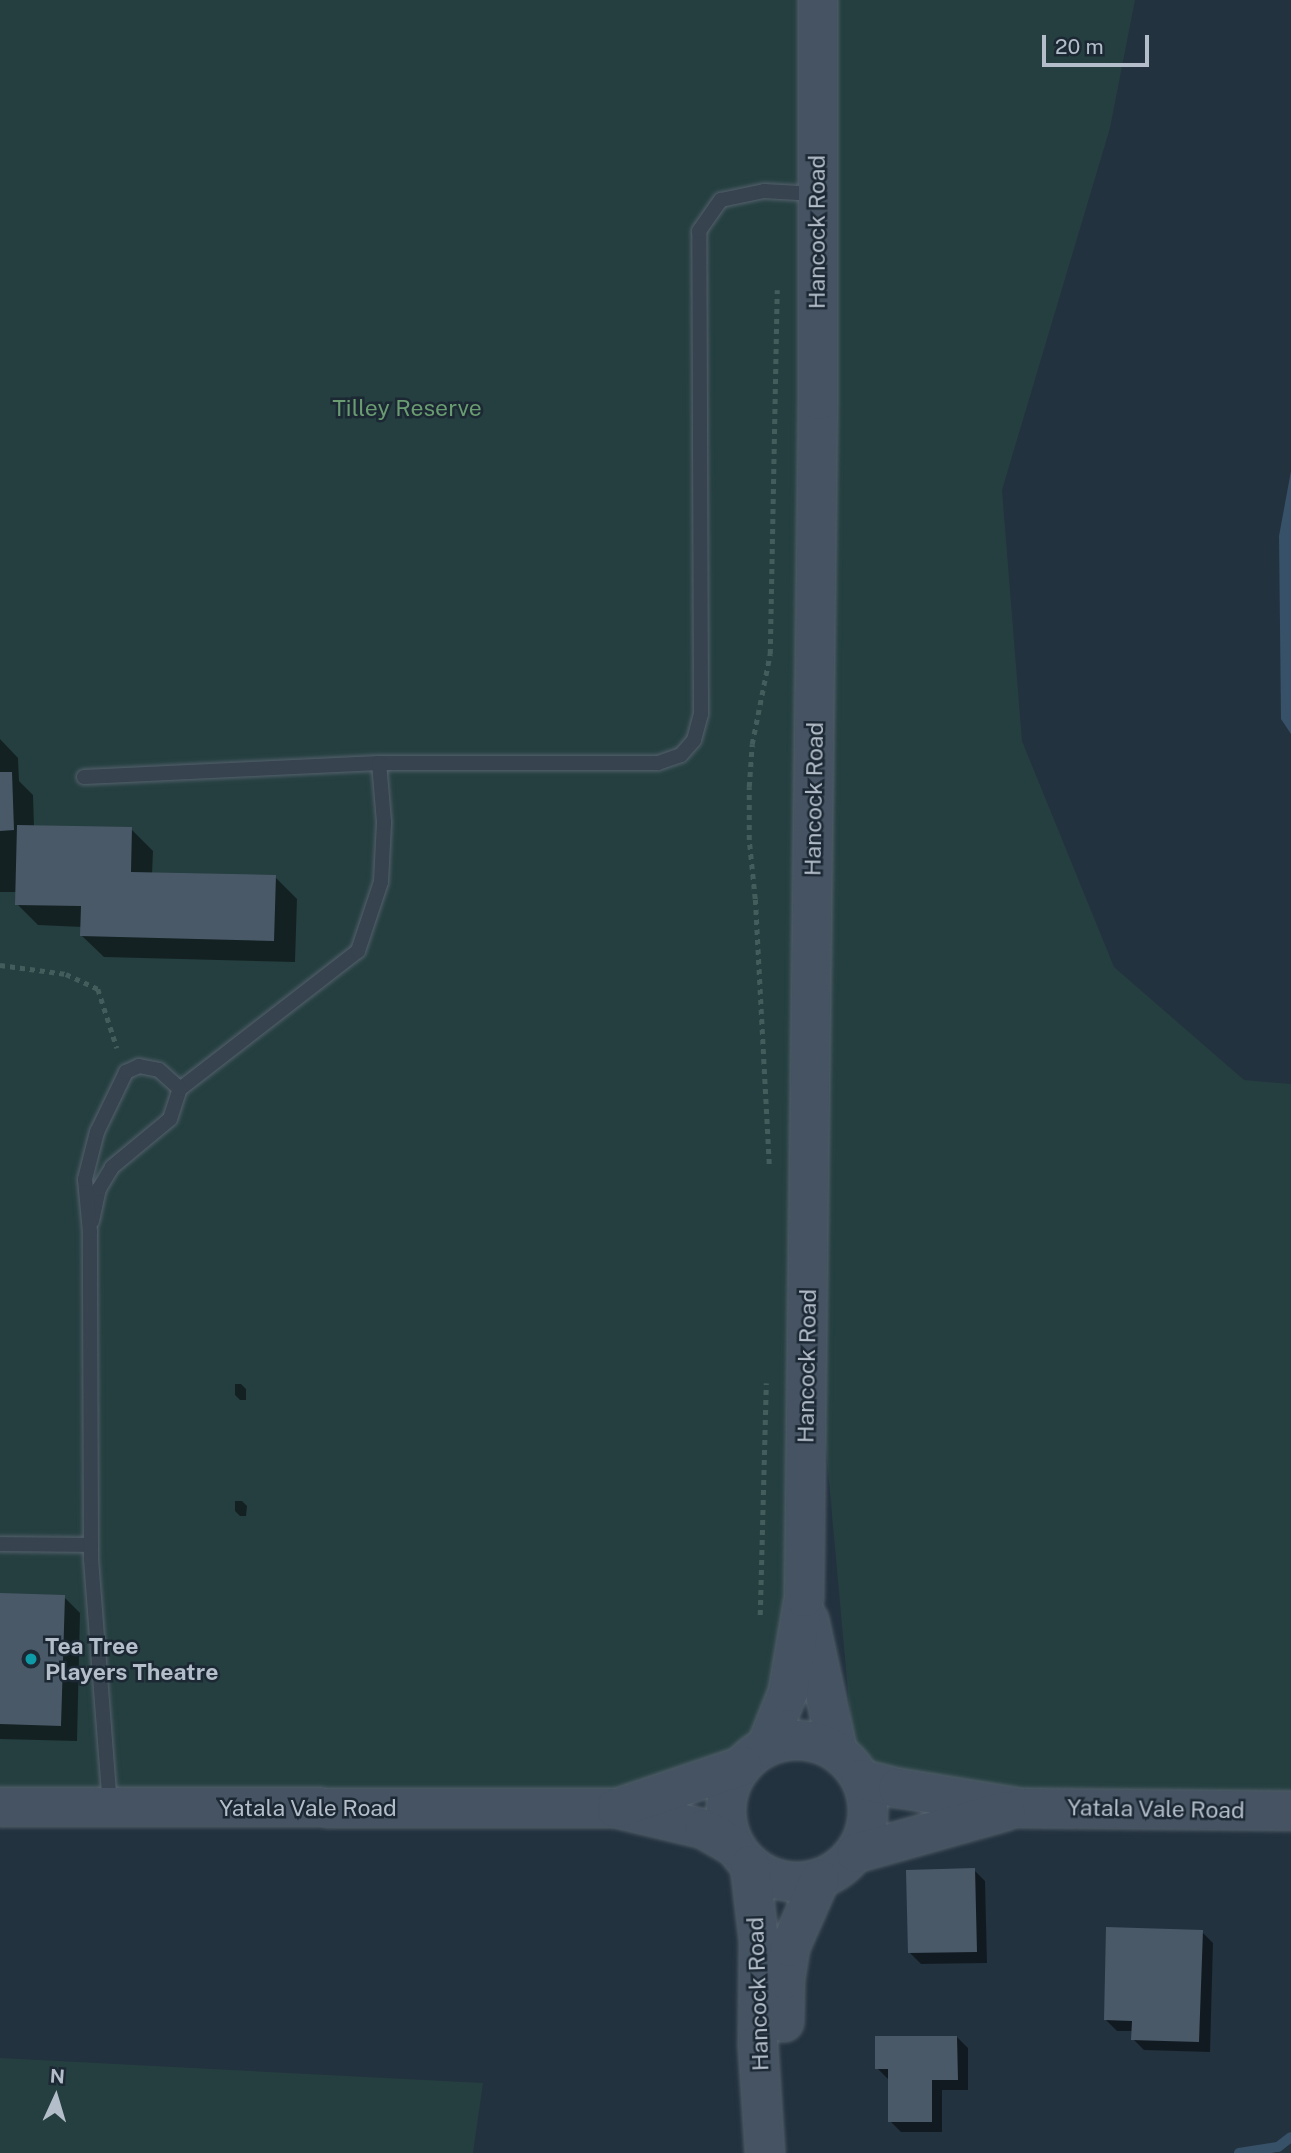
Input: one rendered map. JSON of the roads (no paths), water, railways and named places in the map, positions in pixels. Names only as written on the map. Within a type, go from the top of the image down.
[{"type":"main road","name":"Hancock Road","points":[[754,1757],[788,1692],[804,1597],[818,400],[818,0]]},
{"type":"main road","name":"Hancock Road","points":[[804,1597],[850,1766]]},
{"type":"main road","points":[[787,1741],[808,1741],[850,1766],[868,1800],[868,1822],[856,1853],[844,1866],[820,1879],[808,1882],[783,1881],[742,1855],[727,1823],[726,1799],[754,1757],[787,1741]]},
{"type":"main road","name":"Yatala Vale Road","points":[[616,1808],[754,1757]]},
{"type":"main road","name":"Yatala Vale Road","points":[[850,1766],[920,1792],[1020,1808],[1291,1811]]},
{"type":"main road","name":"Yatala Vale Road","points":[[0,1807],[616,1808],[704,1829],[742,1855]]},
{"type":"main road","name":"Yatala Vale Road","points":[[856,1853],[1020,1808]]},
{"type":"main road","name":"Hancock Road","points":[[742,1855],[759,1940],[758,2045],[765,2138]]},
{"type":"main road","name":"Hancock Road","points":[[765,2138],[780,2077],[785,1979],[790,1948],[820,1879]]},
{"type":"lane","points":[[83,777],[379,763],[658,763],[681,755],[694,740],[701,714],[699,231],[721,200],[764,191],[816,194]]},
{"type":"lane","points":[[90,1233],[99,1189],[112,1167],[170,1119],[180,1089],[358,951],[381,882],[384,822],[379,763]]},
{"type":"lane","points":[[110,1807],[91,1545],[90,1233],[85,1179],[97,1132],[126,1072],[139,1066],[159,1070],[180,1089]]},
{"type":"lane","points":[[0,1544],[91,1545]]},
{"type":"water","points":[[1291,471],[1291,734],[1281,719],[1279,536]]},
{"type":"waterway","points":[[1239,2153],[1278,2147],[1291,2137]]},
{"type":"place","name":"Tea Tree Players Theatre","points":[[31,1659]]},
{"type":"park label","name":"Tilley Reserve","points":[[407,408]]}]
